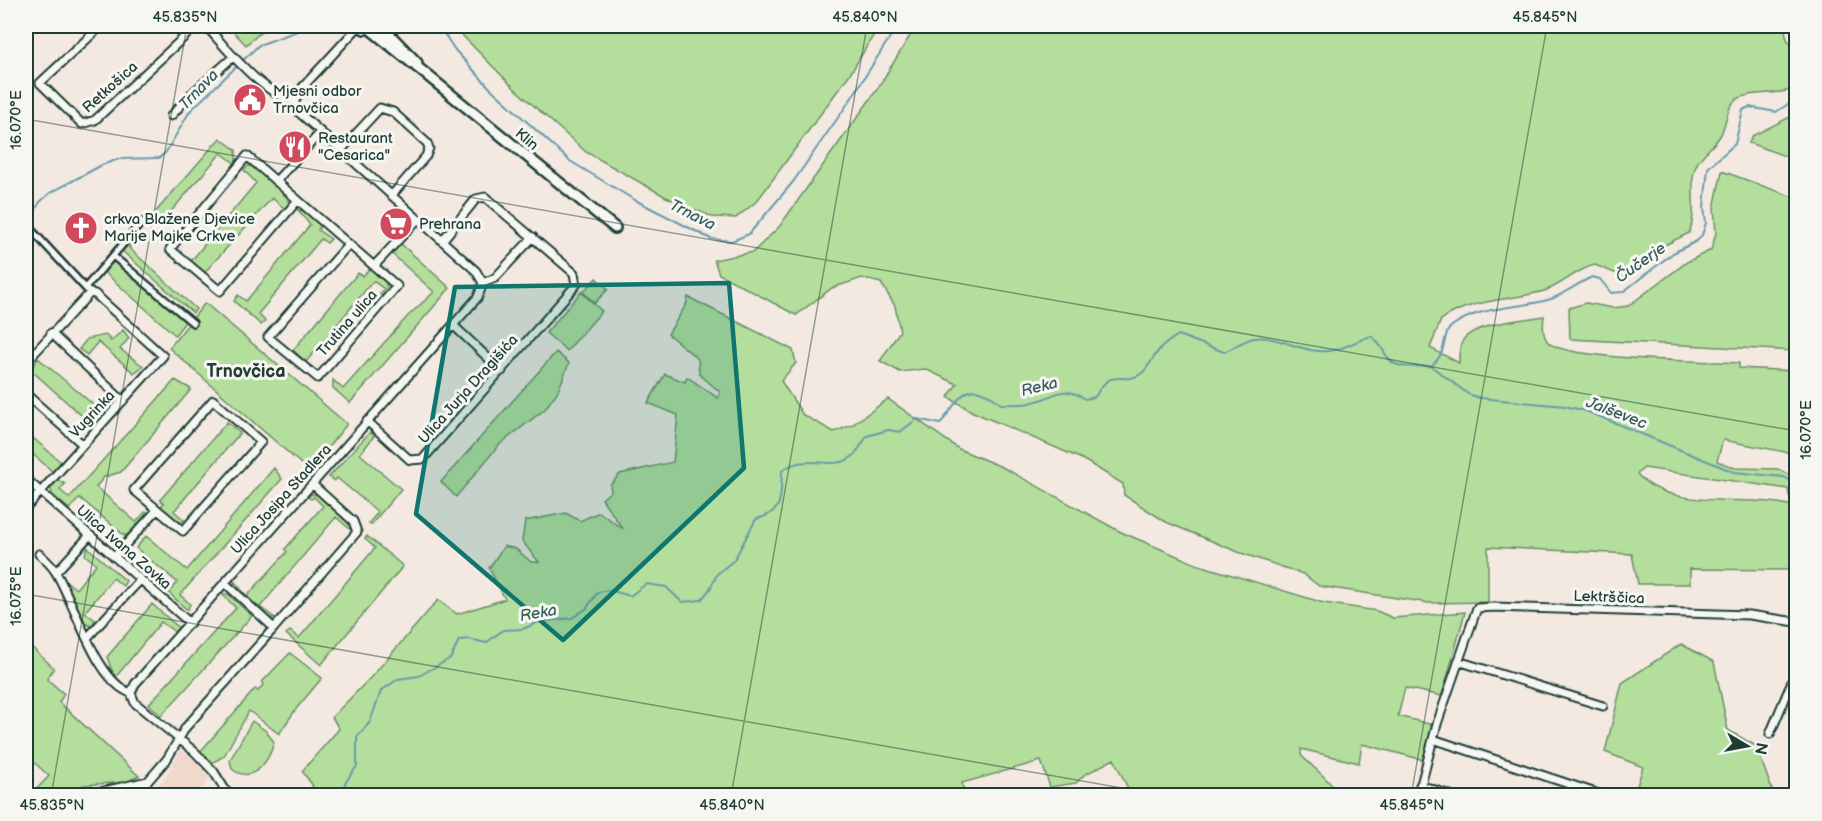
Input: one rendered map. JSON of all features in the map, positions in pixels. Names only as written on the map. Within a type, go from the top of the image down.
[{"type":"street","name":"Retkošica","points":[[101,26],[40,83],[78,122],[90,124],[196,26]]},
{"type":"street","points":[[206,26],[234,57],[279,97],[295,101]]},
{"type":"street","points":[[372,27],[358,26],[301,89],[295,101],[297,112],[476,271],[483,283]]},
{"type":"street","name":"Klin","points":[[381,26],[422,70]]},
{"type":"street","name":"Klin","points":[[372,27],[525,157],[615,228]]},
{"type":"street","points":[[171,116],[190,95],[234,57]]},
{"type":"street","points":[[341,150],[380,108],[393,112],[427,143],[429,152],[392,195]]},
{"type":"street","points":[[276,181],[320,133]]},
{"type":"street","points":[[298,200],[220,291],[170,249],[247,156],[276,181],[349,244],[374,266],[418,219]]},
{"type":"street","points":[[442,240],[480,197],[490,199],[533,237]]},
{"type":"street","points":[[27,358],[88,290],[142,222]]},
{"type":"street","points":[[26,224],[88,290]]},
{"type":"street","name":"Ulica Jurja Dragišića","points":[[367,421],[410,460],[418,461],[502,371],[574,288],[577,280],[574,273],[533,237]]},
{"type":"street","name":"Ulica Josipa Stadlera","points":[[131,693],[135,684],[478,297],[483,283],[495,278],[533,237]]},
{"type":"street","name":"Trutina ulica","points":[[349,244],[268,338],[318,378],[397,286],[374,266]]},
{"type":"street","points":[[113,256],[193,323]]},
{"type":"street","name":"Vugrinka","points":[[40,492],[163,356],[88,290]]},
{"type":"street","points":[[453,325],[502,371]]},
{"type":"street","points":[[51,333],[123,401]]},
{"type":"street","points":[[26,394],[82,444]]},
{"type":"street","points":[[213,400],[261,442],[183,531],[158,510],[134,490],[213,400]]},
{"type":"street","name":"Ulica Ivana Zovka","points":[[26,479],[190,622]]},
{"type":"street","points":[[82,795],[148,781],[168,759],[178,739],[357,532],[353,520],[312,484]]},
{"type":"street","points":[[26,508],[40,492]]},
{"type":"street","points":[[114,556],[158,510]]},
{"type":"street","points":[[56,572],[90,535]]},
{"type":"street","points":[[39,554],[56,572],[106,675],[121,690],[131,693],[135,703],[203,760],[229,795]]},
{"type":"street","points":[[88,637],[140,580]]},
{"type":"street","points":[[225,583],[274,628]]},
{"type":"street","name":"Lektrščica","points":[[1418,795],[1433,739],[1477,608],[1494,606],[1749,615],[1797,622]]},
{"type":"street","points":[[1458,661],[1603,706]]},
{"type":"street","points":[[1770,734],[1797,672]]},
{"type":"street","points":[[1433,739],[1605,795]]},
{"type":"street","points":[[1420,785],[1453,795]]},
{"type":"highlighted area","points":[[729,283],[744,468],[563,640],[416,514],[455,287]]},
{"type":"shaded area","points":[[181,749],[197,762],[210,779],[197,795],[149,796],[167,775]]},
{"type":"green space","points":[[228,26],[268,26],[246,45]]},
{"type":"green space","points":[[457,26],[879,26],[852,71],[757,201],[736,218],[712,217],[666,197],[586,152],[516,90],[461,34]]},
{"type":"green space","points":[[916,26],[1784,26],[1787,39],[1796,52],[1796,88],[1782,92],[1748,95],[1733,103],[1723,131],[1696,165],[1693,213],[1689,233],[1657,249],[1624,277],[1595,265],[1544,291],[1478,304],[1453,313],[1441,320],[1430,348],[1459,363],[1461,345],[1469,334],[1489,326],[1544,316],[1544,333],[1548,342],[1559,348],[1580,353],[1739,363],[1739,368],[1796,371],[1796,454],[1723,440],[1717,461],[1735,468],[1778,469],[1796,479],[1796,498],[1789,496],[1788,489],[1644,468],[1637,474],[1652,486],[1671,494],[1713,500],[1777,503],[1796,507],[1796,570],[1690,569],[1690,584],[1638,584],[1632,554],[1488,547],[1488,602],[1429,603],[1319,586],[1303,574],[1238,552],[1166,522],[1124,495],[1123,484],[1082,459],[973,412],[948,397],[957,384],[925,369],[900,372],[880,361],[900,331],[895,306],[881,283],[862,278],[832,288],[796,315],[719,274],[714,260],[753,252],[779,227],[876,91]]},
{"type":"green space","points":[[1796,114],[1796,160],[1749,143],[1752,136]]},
{"type":"green space","points":[[220,138],[236,150],[236,164],[221,153],[161,223],[152,216]]},
{"type":"green space","points":[[248,166],[256,167],[287,196],[289,206],[286,210],[272,198],[204,273],[191,261],[256,183],[244,170]]},
{"type":"green space","points":[[1722,171],[1796,198],[1796,351],[1570,339],[1569,308],[1586,303],[1613,308],[1628,306],[1687,262],[1711,250],[1716,233],[1714,208]]},
{"type":"green space","points":[[298,210],[304,211],[321,225],[318,230],[331,239],[327,243],[321,239],[258,314],[265,321],[261,325],[234,301],[238,295],[246,301],[310,225]]},
{"type":"green space","points":[[138,233],[139,236],[129,248],[196,309],[193,313],[122,251]]},
{"type":"green space","points":[[400,243],[450,288],[350,403],[333,388],[333,380],[343,389],[408,316],[434,292],[392,254]]},
{"type":"green space","points":[[114,260],[185,322],[175,335],[104,272]]},
{"type":"green space","points":[[370,268],[386,284],[384,297],[380,294],[384,289],[373,281],[306,362],[293,350],[358,273],[363,276]]},
{"type":"green space","points":[[596,278],[608,289],[595,303],[583,292]]},
{"type":"green space","points":[[581,292],[602,311],[567,351],[546,333]]},
{"type":"green space","points":[[688,297],[793,350],[796,363],[781,381],[803,415],[834,432],[852,425],[888,399],[959,449],[1004,468],[1121,532],[1196,564],[1324,603],[1377,611],[1393,618],[1465,612],[1442,696],[1405,688],[1398,716],[1433,725],[1424,760],[1362,744],[1359,763],[1301,749],[1301,755],[1326,778],[1339,795],[1131,795],[1114,759],[1084,775],[1076,783],[1050,787],[1041,761],[962,783],[965,796],[303,796],[313,786],[302,771],[339,729],[332,717],[373,675],[438,600],[457,614],[505,599],[489,568],[504,546],[516,549],[531,562],[539,562],[522,541],[525,521],[566,513],[580,521],[599,512],[623,529],[602,499],[611,491],[610,485],[620,474],[673,462],[678,415],[648,403],[665,374],[685,382],[687,377],[718,398],[720,392],[699,374],[698,359],[668,334],[686,305]]},
{"type":"green space","points":[[205,303],[347,424],[309,471],[169,348]]},
{"type":"green space","points":[[123,330],[129,338],[120,349],[143,366],[134,373],[98,342],[87,355],[79,349],[87,339],[106,335],[111,341]]},
{"type":"green space","points":[[556,352],[569,363],[558,391],[545,409],[499,445],[456,497],[441,482]]},
{"type":"green space","points":[[38,358],[102,412],[92,425],[31,370]]},
{"type":"green space","points":[[175,380],[191,389],[121,472],[104,477],[96,487],[136,522],[145,512],[148,513],[135,530],[125,536],[80,498],[69,509],[52,494],[51,488],[58,480],[65,484],[60,490],[69,498]]},
{"type":"green space","points":[[227,422],[240,433],[174,511],[184,520],[180,523],[160,507],[164,503],[160,500]]},
{"type":"green space","points":[[26,432],[61,462],[53,472],[26,448]]},
{"type":"green space","points":[[370,432],[374,436],[360,454],[401,489],[371,525],[369,523],[378,512],[337,478],[334,481],[329,477]]},
{"type":"green space","points":[[274,468],[282,479],[180,595],[190,604],[186,609],[169,593],[177,582],[136,548],[146,536],[187,570]]},
{"type":"green space","points":[[311,494],[318,495],[350,524],[352,531],[336,517],[260,607],[275,618],[269,618],[234,586],[234,581],[247,596],[287,552],[285,549],[323,506],[314,497],[311,499],[308,497]]},
{"type":"green space","points":[[367,536],[403,566],[321,665],[286,634],[290,631],[299,638],[375,548],[365,539]]},
{"type":"green space","points":[[87,547],[126,581],[123,586],[113,578],[85,612],[95,620],[91,626],[86,624],[65,580],[76,589],[96,564],[85,555]]},
{"type":"green space","points":[[222,594],[228,594],[252,616],[161,716],[149,704],[236,608]]},
{"type":"green space","points":[[152,604],[178,627],[175,632],[161,622],[115,678],[107,657]]},
{"type":"green space","points":[[26,642],[54,668],[47,679],[64,694],[59,702],[139,776],[126,782],[83,785],[70,795],[31,795],[49,776],[26,755],[26,713],[31,707],[26,691]]},
{"type":"green space","points":[[1681,644],[1714,662],[1728,730],[1756,746],[1774,795],[1634,795],[1643,767],[1605,752],[1622,683]]},
{"type":"green space","points":[[290,653],[322,678],[279,734],[249,711],[224,756],[212,763],[200,752],[255,689],[258,691],[264,684],[262,682]]},
{"type":"green space","points":[[252,721],[266,731],[274,742],[272,750],[259,769],[253,773],[239,773],[232,769],[230,760]]},
{"type":"waterway","name":"Trnava","points":[[28,222],[40,202],[50,193],[102,165],[119,159],[159,158],[166,152],[190,111],[259,45],[311,26]]},
{"type":"waterway","name":"Trnava","points":[[439,26],[455,50],[490,88],[570,161],[633,199],[711,239],[732,241],[749,234],[793,182],[851,99],[897,26]]},
{"type":"waterway","name":"Čučerje","points":[[1796,26],[1796,32]]},
{"type":"waterway","name":"Čučerje","points":[[1431,366],[1437,361],[1443,349],[1449,329],[1463,319],[1487,311],[1551,299],[1592,277],[1600,279],[1611,293],[1623,292],[1673,253],[1697,241],[1706,223],[1704,207],[1708,168],[1735,144],[1743,110],[1749,107],[1776,112],[1796,99]]},
{"type":"waterway","name":"Reka","points":[[344,796],[345,783],[357,766],[357,737],[370,722],[381,691],[398,679],[419,676],[451,658],[459,640],[469,639],[486,643],[503,630],[523,629],[539,622],[572,618],[586,609],[598,592],[609,590],[630,596],[646,584],[666,587],[682,602],[701,600],[710,589],[717,574],[734,560],[756,519],[776,508],[781,496],[782,471],[791,465],[800,463],[845,461],[855,454],[867,436],[888,430],[900,432],[917,419],[940,424],[965,393],[979,391],[1001,404],[1030,403],[1063,392],[1076,394],[1085,399],[1095,397],[1107,381],[1113,378],[1135,377],[1142,373],[1161,348],[1178,335],[1224,352],[1254,338],[1270,339],[1310,350],[1326,351],[1339,349],[1371,336],[1387,356],[1398,365],[1431,366]]},
{"type":"waterway","name":"Jalševec","points":[[1431,366],[1468,394],[1480,398],[1565,406],[1586,411],[1734,472],[1784,477],[1796,484]]},
{"type":"place","name":"Mjesni odbor Trnovčica","points":[[250,100]]},
{"type":"place","name":"Restaurant \"Cesarica\"","points":[[295,147]]},
{"type":"place","name":"Prehrana","points":[[396,224]]},
{"type":"place","name":"crkva Blažene Djevice Marije Majke Crkve","points":[[81,228]]},
{"type":"district","name":"Trnovčica","points":[[246,371]]}]
